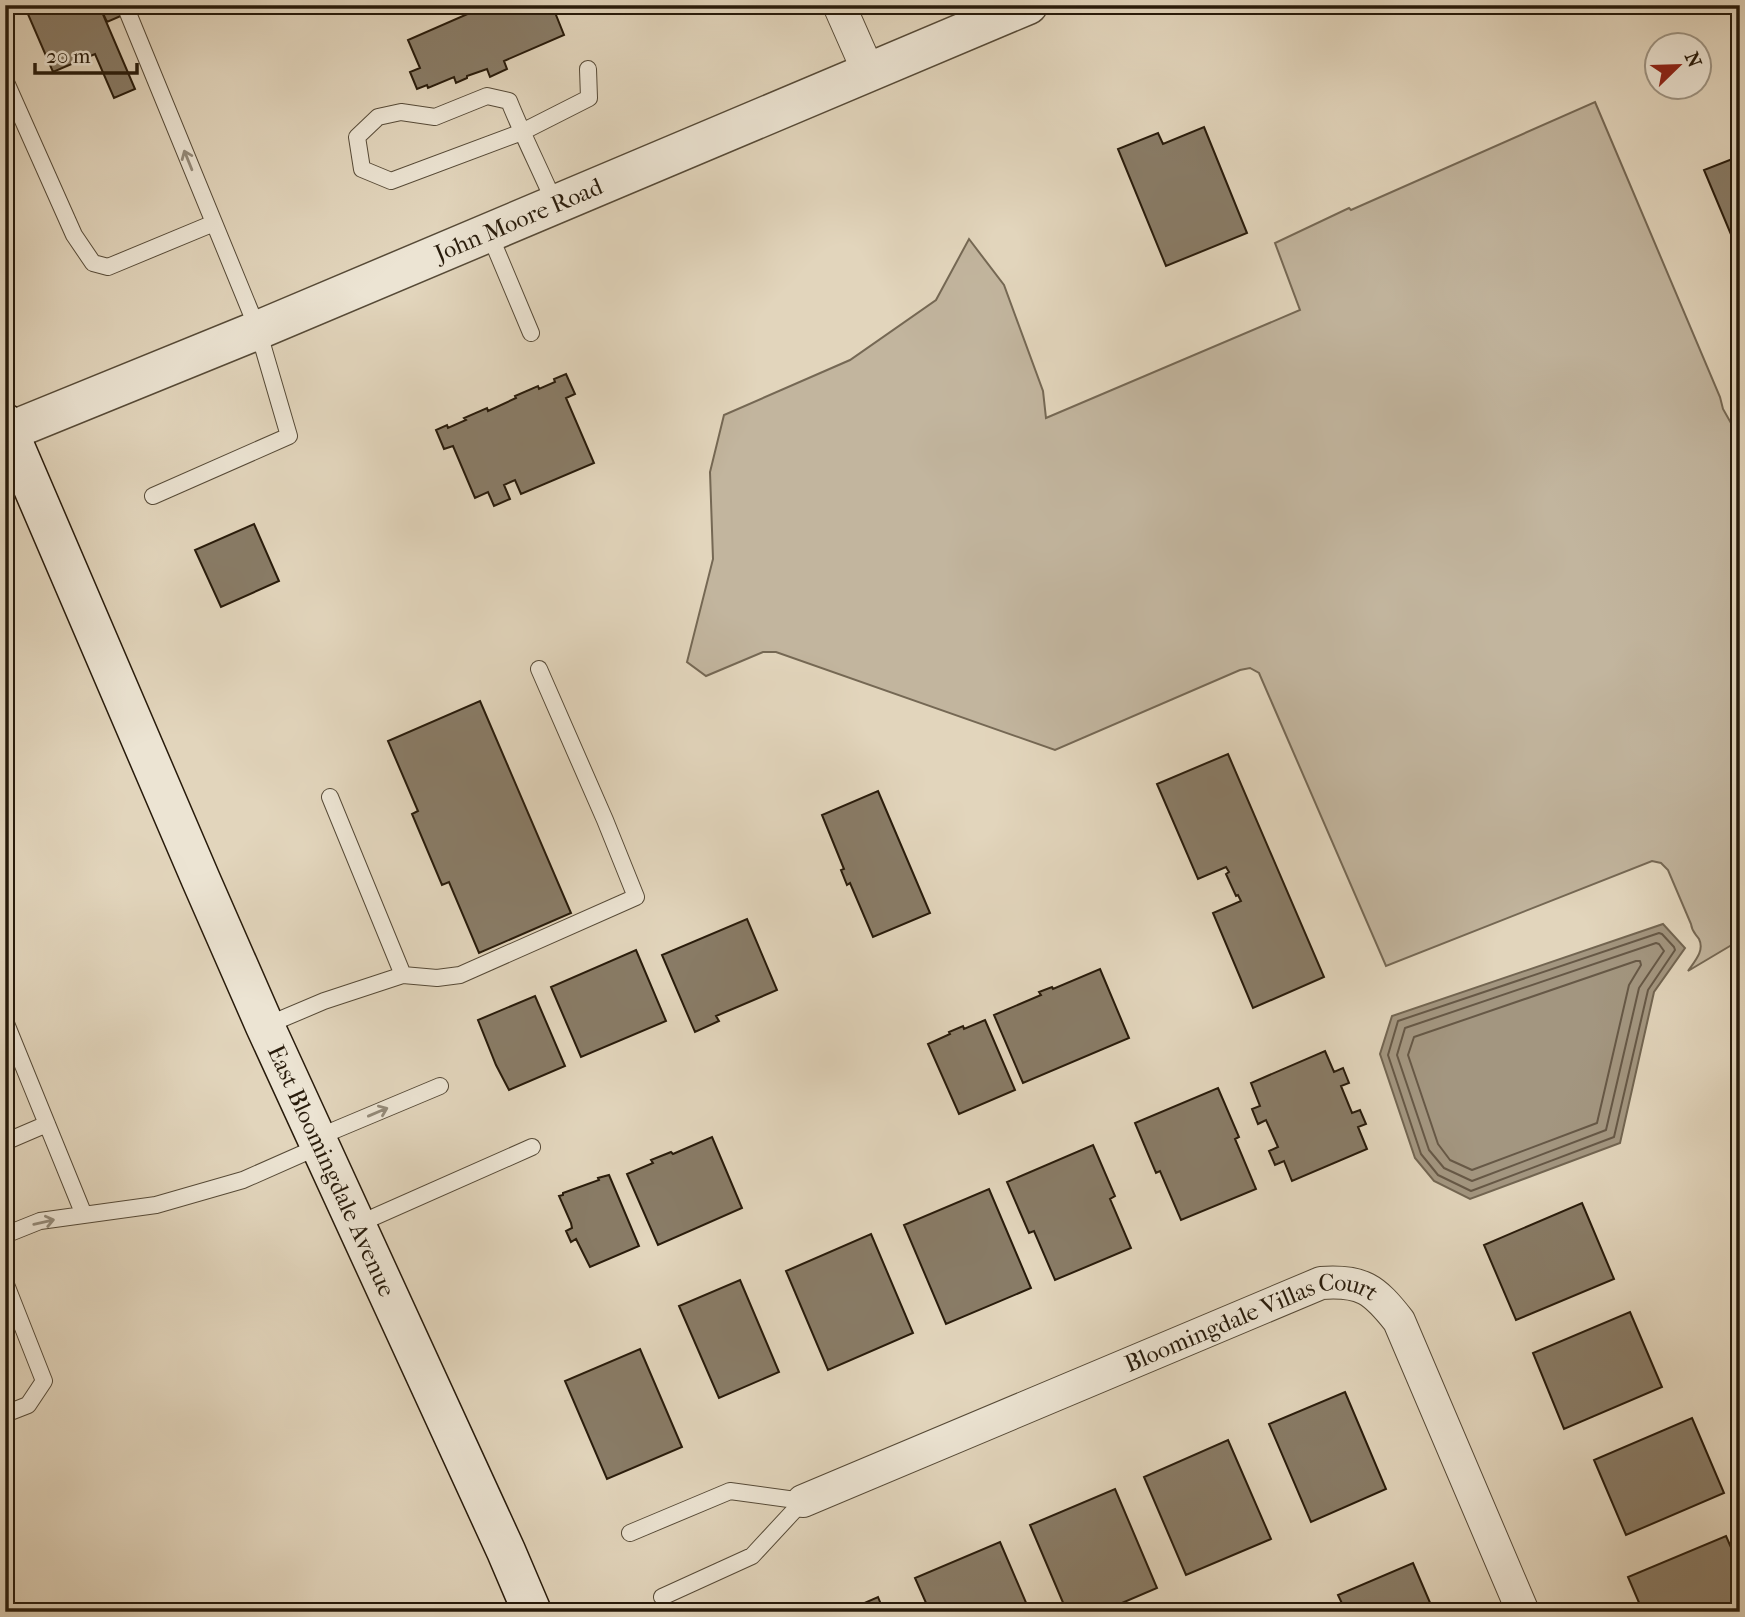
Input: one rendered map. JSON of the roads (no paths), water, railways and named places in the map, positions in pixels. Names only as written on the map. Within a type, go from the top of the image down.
[{"type":"main road","name":"John Moore Road","points":[[6,431],[258,330],[1028,5]]},
{"type":"main road","name":"East Bloomingdale Avenue","points":[[6,431],[265,1026],[532,1612]]},
{"type":"street","points":[[839,5],[869,73]]},
{"type":"street","name":"Bloomingdale Villas Court","points":[[803,1501],[1321,1283],[1343,1281],[1366,1288],[1383,1300],[1399,1321],[1523,1612]]},
{"type":"lane","points":[[128,13],[258,330],[289,436],[153,496]]},
{"type":"lane","points":[[555,206],[522,132],[509,101],[487,96],[435,117],[401,112],[378,117],[357,137],[362,169],[391,181],[522,132],[589,98],[588,69]]},
{"type":"lane","points":[[5,80],[74,235],[93,263],[108,267],[214,223]]},
{"type":"lane","points":[[489,233],[531,333]]},
{"type":"lane","points":[[265,1026],[324,1001],[403,975],[437,978],[460,975],[636,897],[539,669]]},
{"type":"lane","points":[[330,797],[403,975]]},
{"type":"lane","points":[[5,1021],[11,1050],[47,1124],[84,1215]]},
{"type":"lane","points":[[5,1235],[40,1221],[156,1205],[243,1180],[440,1086]]},
{"type":"lane","points":[[5,1142],[47,1124]]},
{"type":"lane","points":[[356,1225],[532,1147]]},
{"type":"lane","points":[[5,1282],[44,1381],[28,1405],[5,1414]]},
{"type":"lane","points":[[630,1533],[730,1491],[803,1501]]},
{"type":"lane","points":[[662,1597],[752,1556],[803,1501]]},
{"type":"water","points":[[1663,924],[1685,948],[1654,992],[1620,1143],[1470,1199],[1434,1181],[1415,1158],[1380,1054],[1392,1016]]}]
